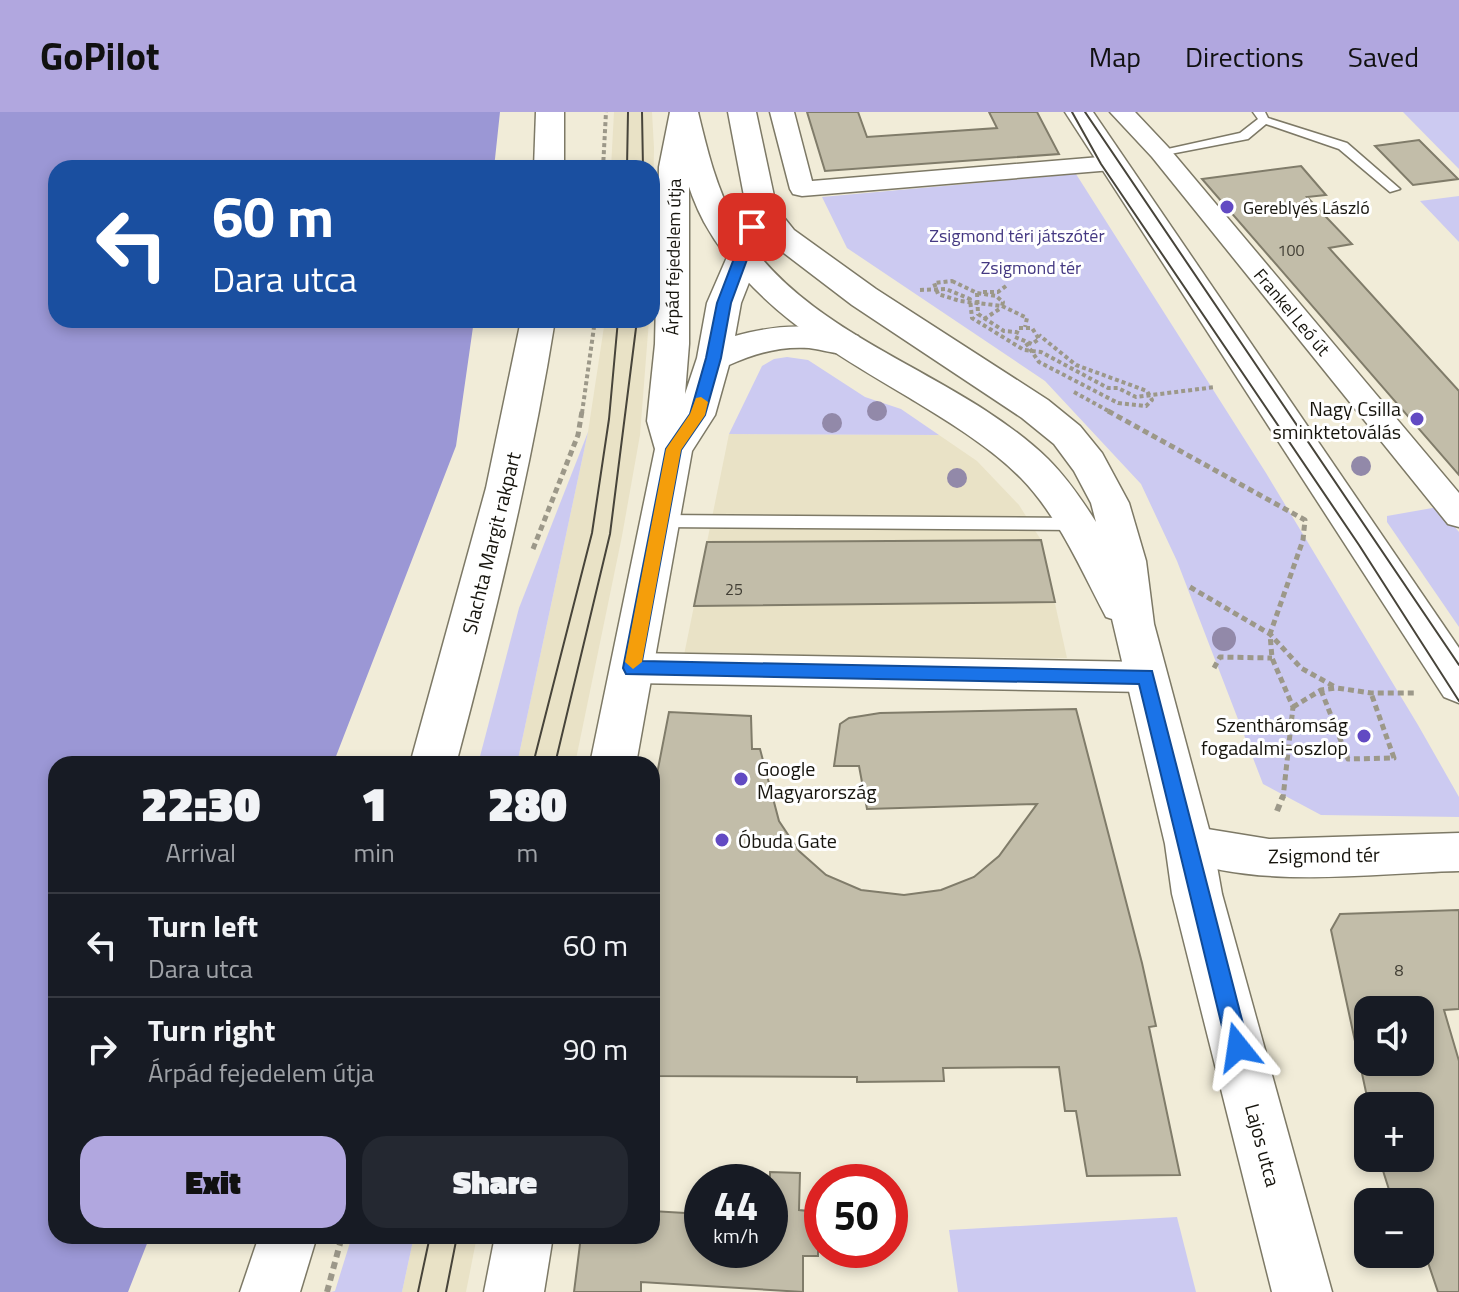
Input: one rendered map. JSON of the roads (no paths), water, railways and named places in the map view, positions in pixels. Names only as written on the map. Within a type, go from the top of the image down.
[{"type":"main road","points":[[549,160],[550,112]]},
{"type":"main road","name":"Árpád fejedelem útja","points":[[684,112],[707,192],[721,223],[743,257]]},
{"type":"main road","name":"Árpád fejedelem útja","points":[[674,449],[665,421],[672,344],[674,167],[684,112]]},
{"type":"main road","name":"Árpád fejedelem útja","points":[[615,756],[674,449],[697,415],[714,358],[724,303],[743,257],[759,196],[742,112]]},
{"type":"main road","points":[[1079,112],[1459,684]]},
{"type":"main road","points":[[759,196],[767,217],[783,237],[820,266],[1035,409],[1067,435],[1089,463],[1110,503],[1126,561],[1133,624]]},
{"type":"main road","points":[[743,257],[775,294],[846,344],[922,386],[997,438],[1033,468],[1077,524],[1133,624]]},
{"type":"main road","name":"Slachta Margit rakpart","points":[[435,756],[476,608],[524,408],[537,328]]},
{"type":"main road","points":[[714,358],[740,345],[772,336],[821,336],[846,344]]},
{"type":"main road","name":"Lajos utca","points":[[1133,624],[1189,844],[1197,894],[1302,1292]]},
{"type":"main road","points":[[270,1292],[285,1244]]},
{"type":"main road","points":[[514,1292],[523,1244]]},
{"type":"street","points":[[782,112],[802,189],[1112,163]]},
{"type":"street","name":"Frankel Leó út","points":[[1122,112],[1160,152],[1459,515]]},
{"type":"street","points":[[632,668],[1146,677]]},
{"type":"street","name":"Zsigmond tér","points":[[1189,844],[1269,858],[1459,852]]},
{"type":"lane","points":[[1160,152],[1244,136],[1262,116],[1343,146],[1394,189]]},
{"type":"lane","points":[[660,521],[1077,524]]},
{"type":"tram line","points":[[627,160],[628,112]]},
{"type":"tram line","points":[[642,112],[643,160]]},
{"type":"tram line","points":[[1072,112],[1101,164],[1359,545],[1459,701]]},
{"type":"tram line","points":[[1085,112],[1459,665]]},
{"type":"tram line","points":[[535,756],[592,533],[609,419],[617,328]]},
{"type":"tram line","points":[[557,756],[610,534],[636,328]]},
{"type":"tram line","points":[[418,1292],[428,1244]]},
{"type":"tram line","points":[[446,1292],[455,1244]]},
{"type":"place","name":"Gereblyés László","points":[[1227,207]]},
{"type":"place","name":"Nagy Csilla sminktetoválás","points":[[1417,419]]},
{"type":"place","name":"Szentháromság fogadalmi-oszlop","points":[[1364,736]]},
{"type":"place","name":"Google Magyarország","points":[[741,779]]},
{"type":"place","name":"Óbuda Gate","points":[[722,840]]},
{"type":"park label","name":"Zsigmond téri játszótér","points":[[1017,235]]}]
